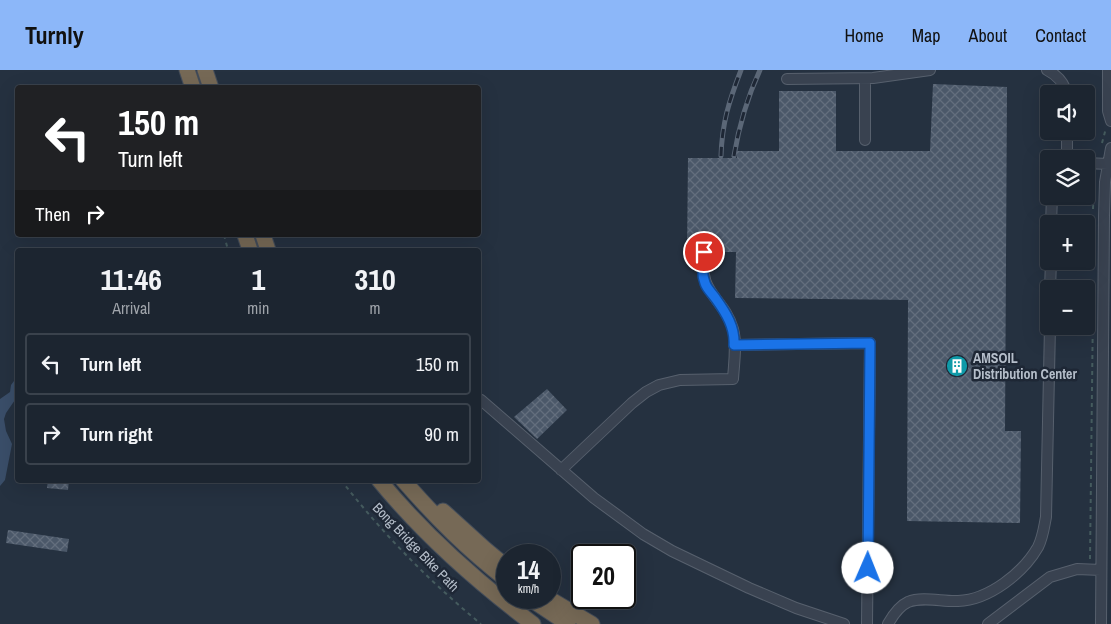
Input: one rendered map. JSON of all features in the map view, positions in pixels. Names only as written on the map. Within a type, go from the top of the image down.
[{"type":"highway","points":[[187,70],[192,85]]},
{"type":"highway","points":[[205,70],[210,85]]},
{"type":"highway","points":[[381,483],[401,508],[466,571],[534,624]]},
{"type":"highway","points":[[407,483],[444,526],[496,572]]},
{"type":"highway","points":[[415,483],[451,519],[496,558]]},
{"type":"highway","points":[[561,606],[592,624]]},
{"type":"highway","points":[[545,609],[568,624]]},
{"type":"street","points":[[787,79],[865,79],[930,70]]},
{"type":"street","points":[[1047,70],[1058,77],[1063,85]]},
{"type":"street","points":[[1108,70],[1108,111],[1111,121]]},
{"type":"street","points":[[865,79],[865,140]]},
{"type":"street","points":[[1101,624],[1101,570],[1106,445],[1107,282],[1104,216],[1111,148]]},
{"type":"street","points":[[1095,163],[1108,164]]},
{"type":"street","points":[[561,470],[646,392],[680,380],[733,379],[733,331],[730,320],[704,281],[704,252]]},
{"type":"street","points":[[888,624],[899,608],[906,602],[914,600],[972,600],[988,593],[1012,577],[1030,558],[1038,546],[1044,532],[1046,517],[1050,335]]},
{"type":"street","points":[[734,345],[870,343],[867,624]]},
{"type":"street","points":[[481,400],[561,470],[622,520],[643,534],[672,551],[749,588],[796,608],[844,624]]},
{"type":"street","points":[[988,624],[1050,577],[1077,569],[1101,570]]},
{"type":"path","name":"Bong Bridge Bike Path","points":[[343,483],[372,518],[421,570],[481,624]]},
{"type":"water","points":[[15,380],[15,400],[4,419],[6,431],[12,444],[5,480],[0,486],[0,399],[10,392],[11,385]]},
{"type":"building","name":"AMSOIL Distribution Center","points":[[933,84],[1007,87],[1005,431],[1021,431],[1020,523],[907,521],[908,300],[735,298],[736,252],[711,252],[704,245],[697,252],[687,252],[688,158],[737,158],[737,151],[779,151],[779,91],[836,91],[836,151],[930,151]]},
{"type":"building","points":[[547,389],[567,410],[537,439],[514,417]]},
{"type":"building","points":[[48,483],[69,483],[68,490],[47,488]]},
{"type":"building","points":[[8,530],[69,539],[67,552],[6,543]]},
{"type":"railway","points":[[721,156],[727,112],[741,70]]},
{"type":"railway","points":[[734,156],[744,112],[760,70]]},
{"type":"place","name":"AMSOIL Distribution Center","points":[[957,366]]},
{"type":"route","points":[[704,252],[704,281],[730,320],[734,345],[870,343],[868,568]]}]
